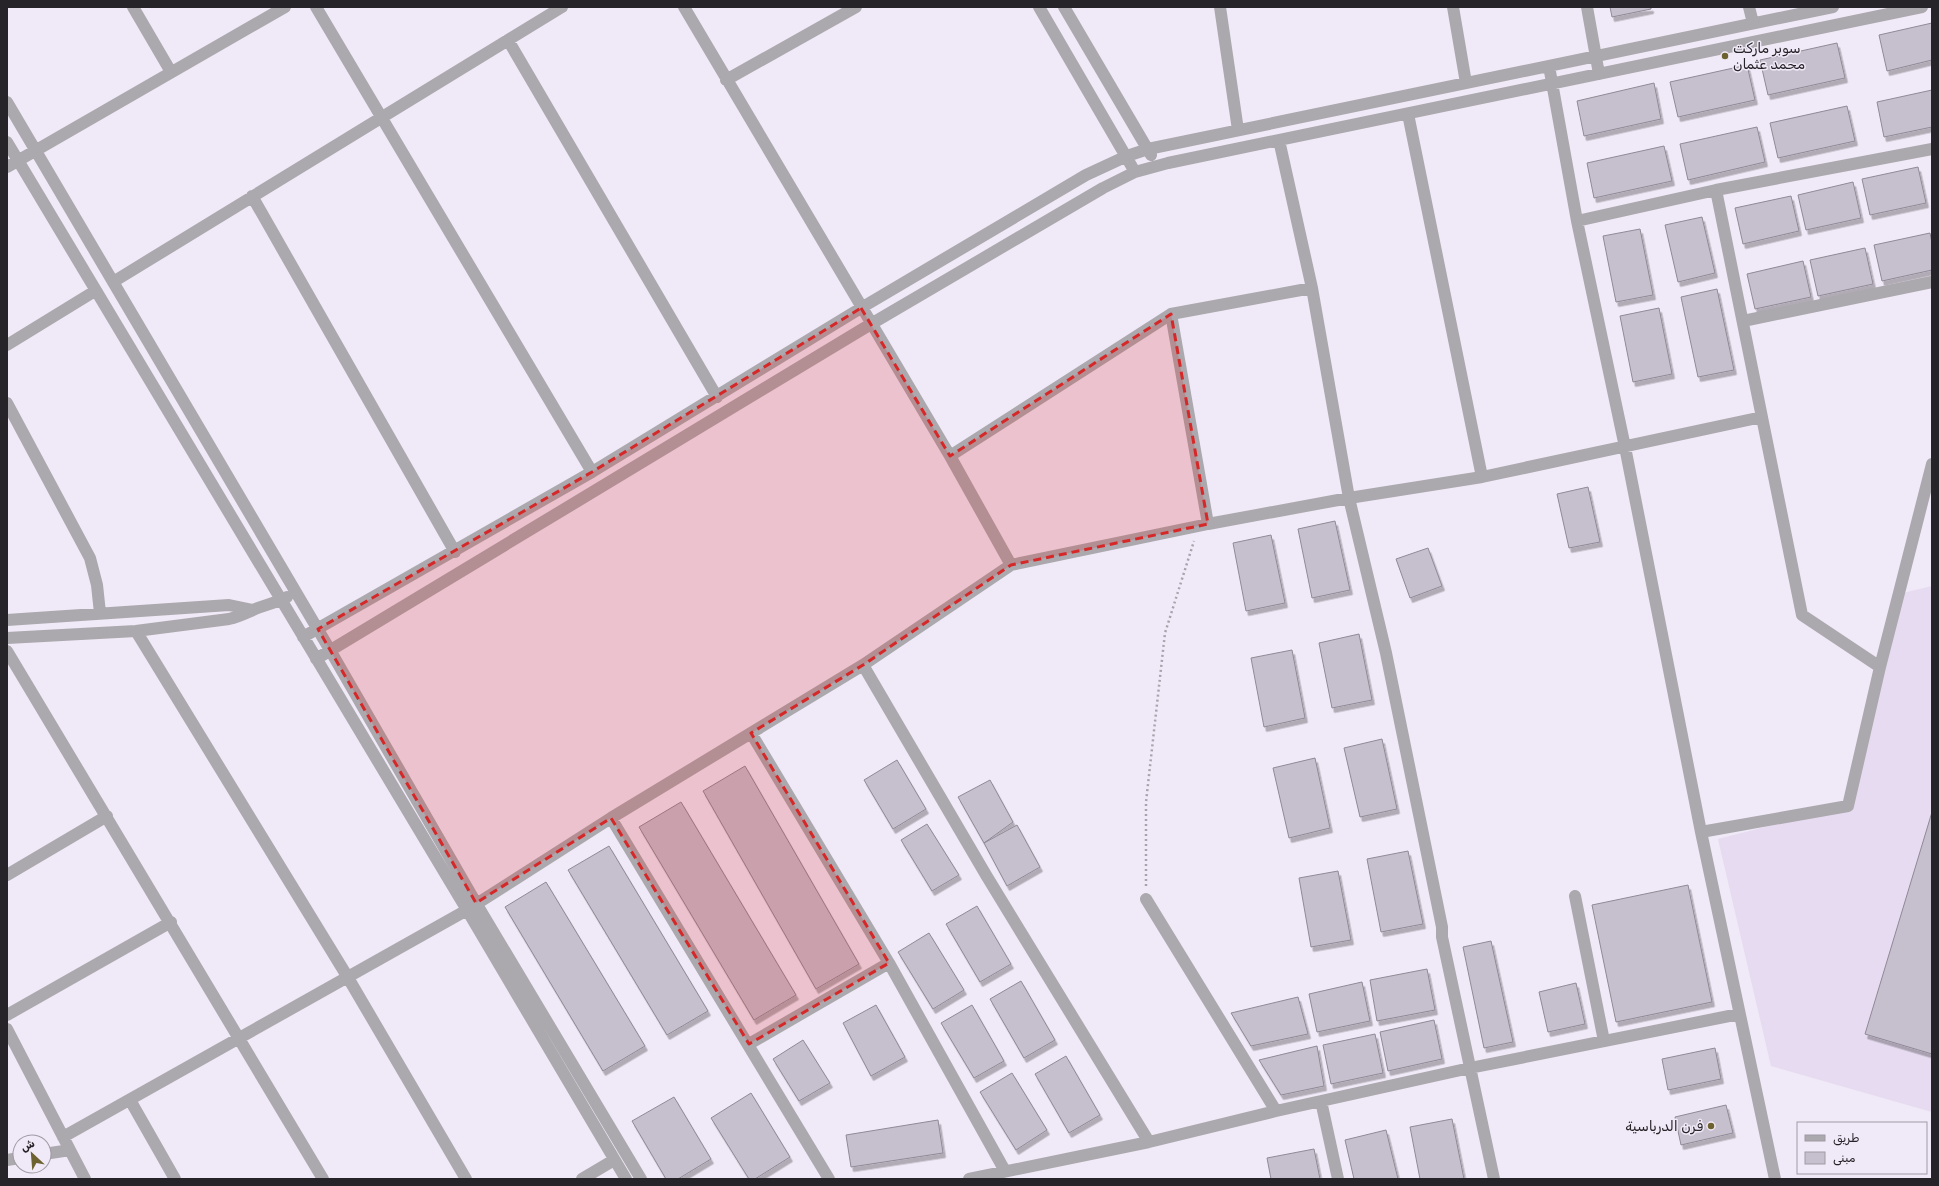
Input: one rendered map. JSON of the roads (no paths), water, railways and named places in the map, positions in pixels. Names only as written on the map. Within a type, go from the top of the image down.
[{"type":"street","points":[[133,7],[172,72]]},
{"type":"street","points":[[7,167],[285,7]]},
{"type":"street","points":[[316,7],[592,472]]},
{"type":"street","points":[[113,282],[562,7]]},
{"type":"street","points":[[684,7],[950,456],[1011,565]]},
{"type":"street","points":[[726,80],[856,7]]},
{"type":"street","points":[[1039,7],[1135,172]]},
{"type":"street","points":[[1064,7],[1156,165]]},
{"type":"street","points":[[1220,7],[1238,130]]},
{"type":"street","points":[[1453,7],[1466,83]]},
{"type":"street","points":[[1587,7],[1599,74]]},
{"type":"street","points":[[1749,7],[1753,23]]},
{"type":"street","points":[[303,637],[455,552],[592,472],[861,308],[1086,175],[1127,156],[1148,149],[1238,130],[1833,7]]},
{"type":"street","points":[[316,659],[871,324],[1103,188],[1135,172],[1156,165],[1922,7]]},
{"type":"street","points":[[508,40],[717,396]]},
{"type":"street","points":[[1549,66],[1577,221],[1625,447],[1701,832],[1775,1179]]},
{"type":"street","points":[[7,102],[318,629],[471,907],[626,1179]]},
{"type":"street","points":[[1408,114],[1482,477]]},
{"type":"street","points":[[1279,140],[1312,288],[1349,498],[1386,653],[1494,1179]]},
{"type":"street","points":[[7,142],[316,659],[641,1179]]},
{"type":"street","points":[[1577,221],[1716,190],[1932,149]]},
{"type":"street","points":[[1716,190],[1802,615],[1880,667]]},
{"type":"street","points":[[252,196],[455,552]]},
{"type":"street","points":[[1743,321],[1932,282]]},
{"type":"street","points":[[950,456],[1171,314],[1312,288]]},
{"type":"street","points":[[7,345],[95,291]]},
{"type":"street","points":[[1171,314],[1204,525]]},
{"type":"street","points":[[7,403],[90,558],[98,585],[100,613]]},
{"type":"street","points":[[63,1137],[471,907],[611,818],[863,665],[1011,565],[1204,525],[1349,498],[1482,477],[1762,417]]},
{"type":"street","points":[[1701,832],[1848,806],[1880,667],[1932,464]]},
{"type":"street","points":[[7,638],[136,631],[237,618],[254,610],[281,601],[297,593]]},
{"type":"street","points":[[7,620],[230,605],[254,610]]},
{"type":"street","points":[[136,631],[347,976],[466,1179]]},
{"type":"street","points":[[7,650],[240,1037],[323,1179]]},
{"type":"street","points":[[863,665],[986,875],[1149,1142]]},
{"type":"street","points":[[751,733],[889,962],[1005,1171]]},
{"type":"street","points":[[7,875],[107,816]]},
{"type":"street","points":[[611,818],[749,1044],[829,1179]]},
{"type":"street","points":[[1575,896],[1604,1041]]},
{"type":"street","points":[[1146,899],[1276,1111]]},
{"type":"street","points":[[7,1015],[171,922]]},
{"type":"street","points":[[749,1044],[889,962]]},
{"type":"street","points":[[969,1179],[1149,1142],[1276,1111],[1470,1068],[1739,1014]]},
{"type":"street","points":[[7,1030],[85,1179]]},
{"type":"street","points":[[130,1100],[175,1179]]},
{"type":"street","points":[[1321,1101],[1338,1179]]},
{"type":"street","points":[[52,1153],[70,1150]]},
{"type":"street","points":[[582,1179],[614,1160]]},
{"type":"place","name":"سوبر ماركت محمد عثمان","points":[[1725,56]]},
{"type":"place","name":"فرن الدرباسية","points":[[1711,1126]]}]
